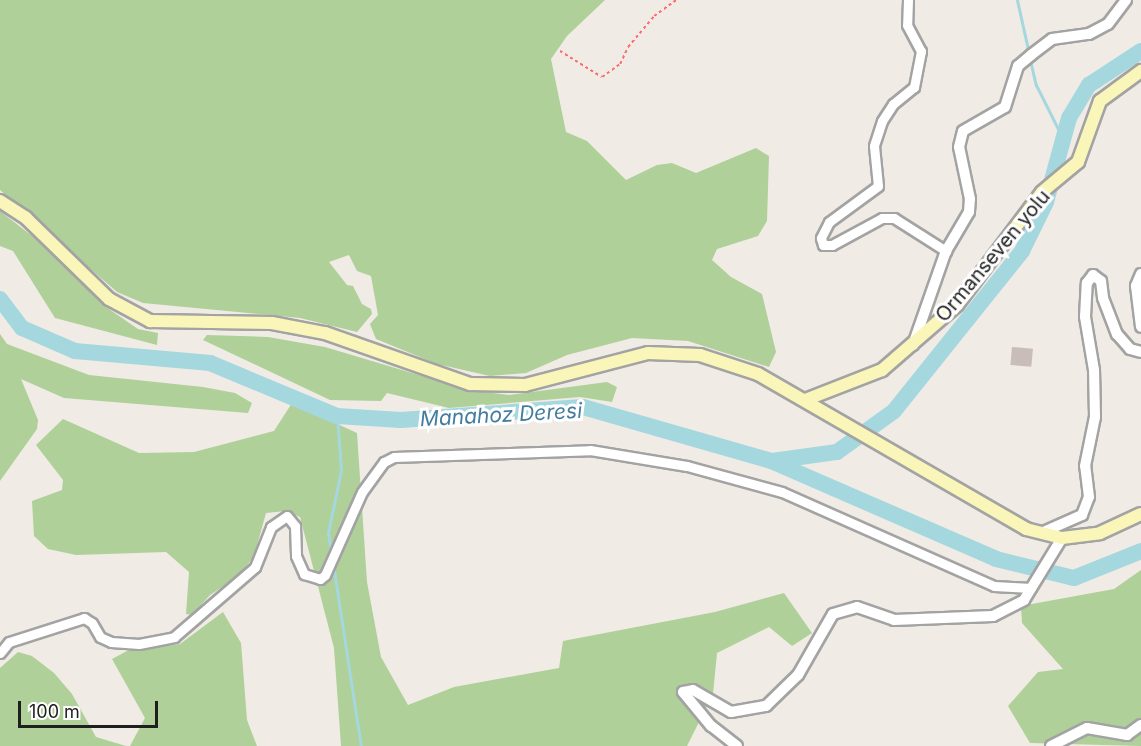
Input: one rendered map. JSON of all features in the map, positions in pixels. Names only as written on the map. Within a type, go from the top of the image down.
[{"type":"main road","name":"Ormanseven yolu","points":[[805,400],[882,370],[913,346],[957,305],[1042,192],[1066,176],[1078,162],[1100,101],[1141,71]]},
{"type":"main road","points":[[0,201],[26,218],[109,299],[150,321],[272,323],[325,333],[470,384],[525,385],[648,353],[700,355],[758,374],[838,418],[1026,529],[1062,538],[1100,533],[1141,514]]},
{"type":"street","points":[[908,0],[907,25],[921,51],[914,87],[893,104],[882,121],[874,146],[878,186],[829,222],[821,238],[823,245],[832,245],[882,219],[894,218],[946,251]]},
{"type":"street","points":[[913,346],[946,251],[969,212],[970,199],[959,147],[963,131],[1005,106],[1018,66],[1031,54],[1052,39],[1089,34],[1108,24],[1126,0]]},
{"type":"street","points":[[1141,274],[1136,286],[1141,327]]},
{"type":"street","points":[[1041,533],[1082,515],[1089,497],[1085,466],[1095,417],[1094,370],[1085,317],[1087,283],[1093,275],[1101,281],[1103,298],[1117,334],[1130,349],[1141,352]]},
{"type":"street","points":[[0,653],[9,642],[21,637],[84,618],[92,623],[100,637],[111,642],[139,644],[174,637],[255,567],[271,527],[287,516],[295,526],[296,556],[304,574],[320,579],[325,575],[362,492],[384,462],[394,457],[590,450],[687,465],[782,492],[994,586],[1031,588]]},
{"type":"street","points":[[737,746],[690,704],[683,692],[693,690],[731,712],[766,706],[798,675],[833,614],[857,607],[894,620],[993,616],[1024,600],[1062,538]]},
{"type":"street","points":[[1051,746],[1087,728],[1127,735],[1141,725]]},
{"type":"path","points":[[560,51],[602,77],[620,64],[628,47],[654,16],[676,0]]},
{"type":"green space","points":[[0,0],[605,0],[567,36],[551,59],[566,132],[587,141],[626,180],[657,165],[672,163],[696,173],[756,148],[769,156],[767,221],[758,236],[717,249],[712,260],[731,277],[762,294],[776,352],[769,367],[688,341],[632,338],[567,355],[526,373],[490,376],[437,364],[376,339],[370,324],[378,315],[371,276],[357,271],[349,255],[329,262],[347,285],[353,286],[362,304],[371,309],[372,314],[357,332],[300,318],[143,303],[117,292],[0,190]]},
{"type":"green space","points":[[0,211],[32,236],[106,307],[138,329],[158,333],[157,345],[55,318],[13,251],[0,246]]},
{"type":"green space","points":[[0,334],[7,344],[89,375],[203,387],[235,393],[252,403],[248,413],[64,398],[21,379],[38,420],[37,429],[0,481]]},
{"type":"green space","points":[[207,335],[268,337],[325,347],[469,390],[509,395],[607,382],[617,387],[612,402],[580,397],[449,408],[387,393],[381,401],[330,400],[203,340]]},
{"type":"green space","points":[[292,403],[357,433],[367,582],[381,657],[408,705],[454,687],[559,668],[563,641],[715,612],[784,593],[812,633],[792,646],[769,627],[717,653],[713,694],[687,746],[341,746],[334,648],[300,517],[286,511],[266,513],[254,556],[240,575],[210,595],[192,615],[186,614],[189,572],[166,552],[76,555],[48,549],[34,536],[32,501],[62,490],[63,480],[36,445],[63,419],[139,453],[194,452],[274,431]]},
{"type":"green space","points":[[1141,570],[1141,746],[1030,743],[1008,706],[1038,672],[1063,669],[1022,623],[1021,606],[1114,589]]},
{"type":"green space","points":[[223,612],[241,643],[247,720],[257,746],[130,746],[145,718],[112,659],[127,651],[180,644]]},
{"type":"green space","points":[[18,652],[32,656],[54,673],[72,694],[96,737],[126,746],[0,746],[0,668]]},
{"type":"building","points":[[1012,347],[1033,349],[1031,367],[1010,365]]},
{"type":"waterway","points":[[1017,0],[1029,54]]},
{"type":"waterway","points":[[772,461],[837,452],[894,411],[1022,251],[1046,202],[1069,118],[1089,85],[1141,51]]},
{"type":"waterway","points":[[1030,60],[1036,85],[1059,131]]},
{"type":"waterway","name":"Manahoz Deresi","points":[[0,299],[22,328],[75,351],[210,363],[337,416],[401,420],[583,407],[771,461],[996,559],[1074,578],[1141,551]]},
{"type":"waterway","points":[[331,552],[328,533],[341,470],[337,416]]},
{"type":"waterway","points":[[333,564],[361,746]]}]
